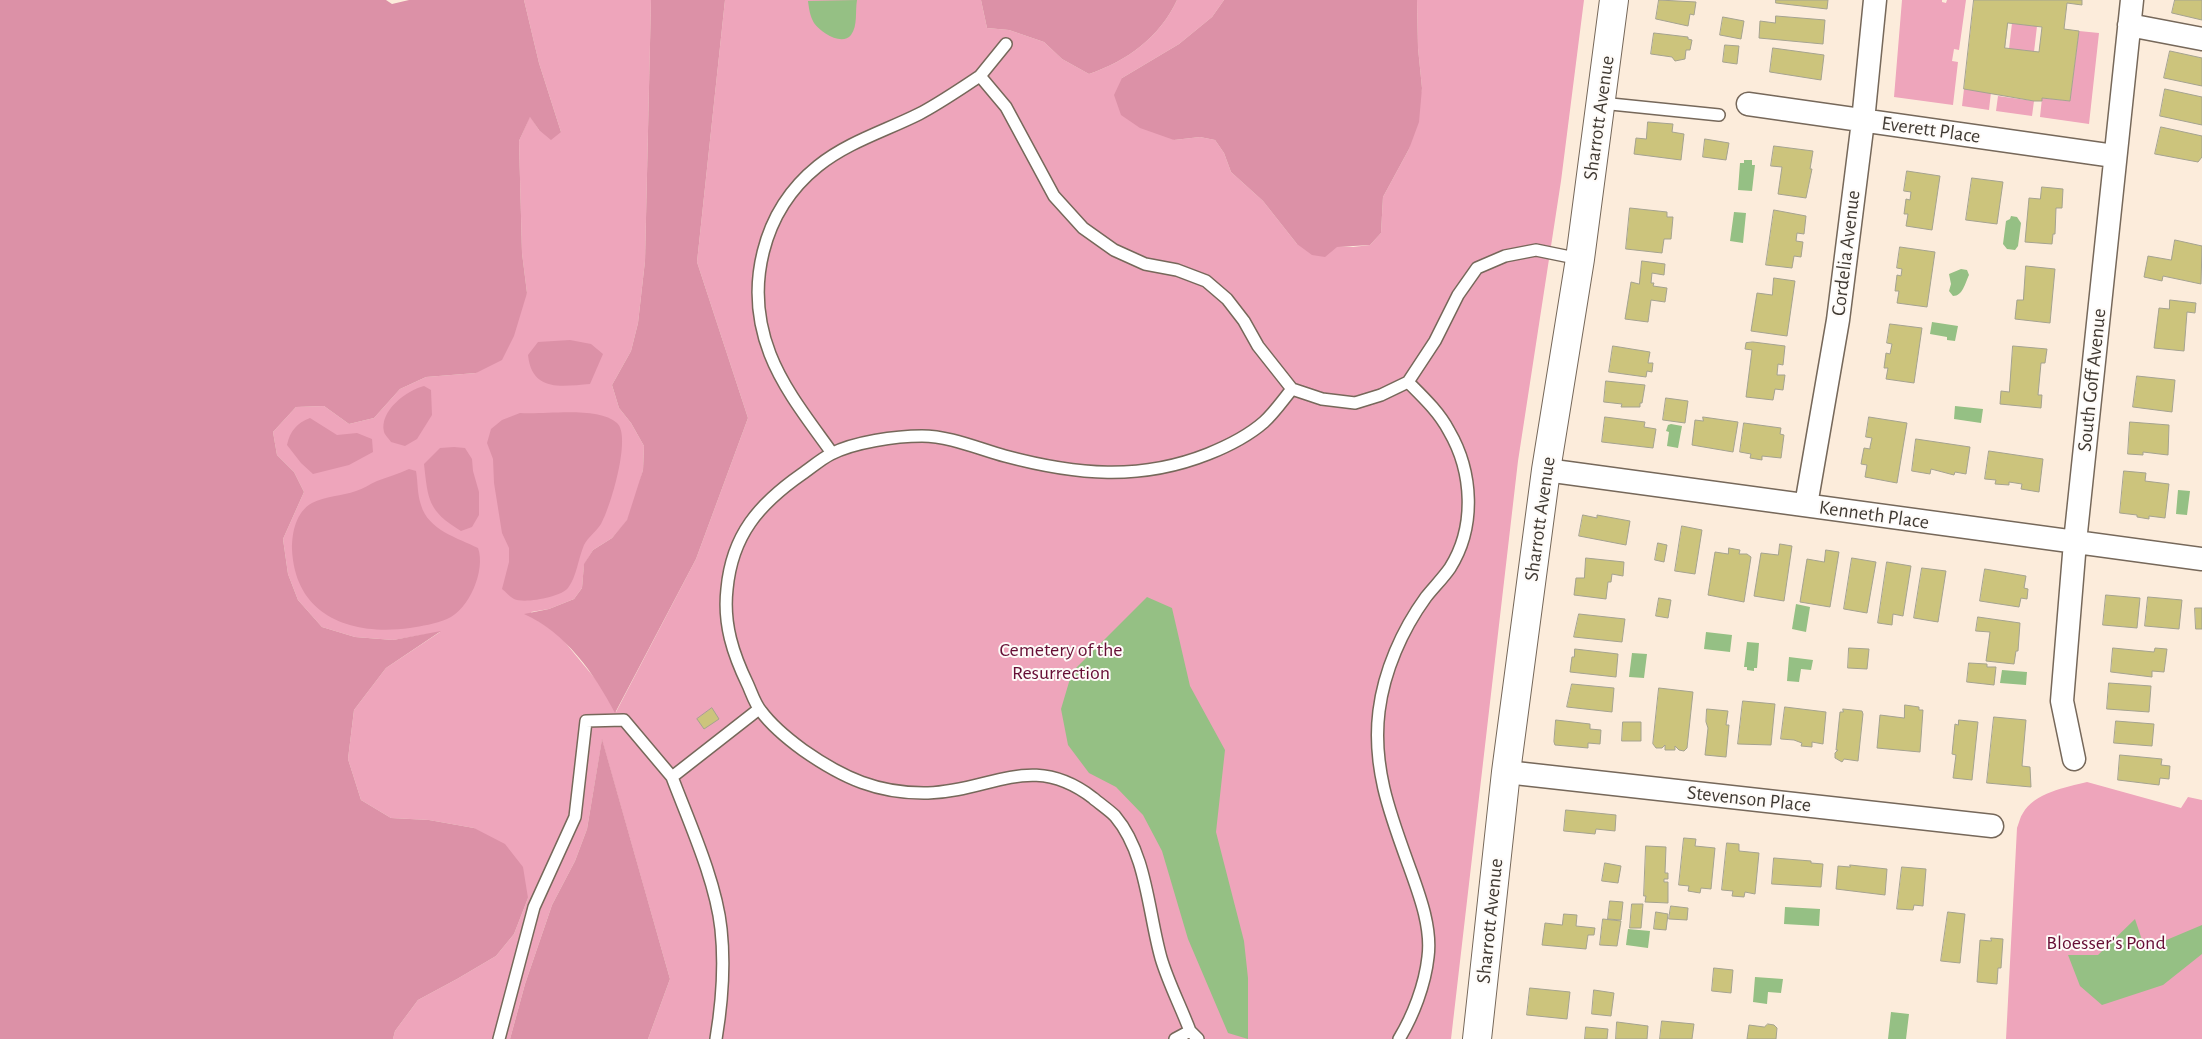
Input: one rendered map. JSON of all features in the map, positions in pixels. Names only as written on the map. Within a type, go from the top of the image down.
[{"type":"street","name":"Sharrott Avenue","points":[[1477,1039],[1506,772],[1546,470],[1580,258],[1614,0]]},
{"type":"street","name":"Cordelia Avenue","points":[[1806,505],[1838,320],[1863,121],[1874,0]]},
{"type":"street","name":"South Goff Avenue","points":[[2074,759],[2062,702],[2075,542],[2114,156],[2132,0]]},
{"type":"street","points":[[2129,25],[2202,39]]},
{"type":"street","name":"Everett Place","points":[[1748,104],[2114,156]]},
{"type":"street","name":"Kenneth Place","points":[[1546,470],[2202,559]]},
{"type":"street","name":"Stevenson Place","points":[[1506,772],[1992,826]]},
{"type":"lane","points":[[832,454],[785,383],[770,354],[759,318],[758,284],[764,248],[778,211],[794,189],[818,166],[846,147],[920,113],[980,76],[1006,44]]},
{"type":"lane","points":[[980,76],[1006,107],[1054,196],[1083,228],[1114,250],[1145,264],[1178,270],[1206,281],[1227,298],[1244,320],[1258,346],[1292,389],[1322,399],[1355,403],[1381,395],[1408,382],[1435,341],[1458,295],[1477,268],[1505,256],[1536,250],[1580,258]]},
{"type":"lane","points":[[1601,103],[1719,116]]},
{"type":"lane","points":[[1399,1039],[1418,1000],[1429,957],[1427,934],[1418,892],[1382,789],[1377,752],[1379,712],[1385,680],[1397,648],[1413,617],[1451,566],[1461,545],[1468,518],[1469,486],[1460,452],[1449,430],[1429,403],[1408,382]]},
{"type":"lane","points":[[1175,1039],[1194,1035],[1162,960],[1144,881],[1132,843],[1114,816],[1089,795],[1075,787],[1040,774],[1023,774],[930,793],[901,792],[874,787],[850,779],[829,768],[790,740],[759,709],[734,652],[727,628],[727,587],[736,547],[754,514],[784,487],[832,454],[869,442],[926,436],[1066,470],[1122,474],[1180,465],[1232,444],[1265,421],[1292,389]]},
{"type":"lane","points":[[672,777],[759,709]]},
{"type":"lane","points":[[499,1039],[534,907],[575,817],[586,721],[624,720],[672,777],[698,844],[721,928],[723,984],[716,1039]]},
{"type":"green space","name":"Cemetery of the Resurrection","points":[[524,0],[651,0],[645,261],[638,323],[631,351],[612,385],[619,408],[631,423],[644,446],[643,470],[627,521],[612,538],[593,550],[584,565],[582,588],[574,599],[549,609],[531,612],[537,620],[559,635],[602,687],[616,712],[696,559],[748,418],[697,262],[725,0],[981,0],[987,28],[1009,30],[1044,42],[1062,59],[1089,74],[1129,55],[1141,46],[1161,25],[1177,0],[1224,0],[1212,17],[1179,44],[1122,78],[1174,140],[1200,137],[1215,140],[1224,153],[1231,172],[1263,201],[1297,244],[1353,247],[1370,245],[1381,233],[1383,197],[1409,149],[1422,88],[1418,48],[1417,0],[1584,0],[1561,181],[1518,461],[1451,1039],[648,1039],[670,979],[602,740],[587,829],[575,861],[552,905],[525,984],[510,1039],[393,1039],[395,1031],[418,1000],[496,956],[514,934],[528,898],[474,828],[429,820],[391,818],[361,800],[348,759],[354,710],[386,668],[440,632],[393,640],[355,637],[322,627],[298,600],[288,574],[283,539],[304,492],[294,472],[277,455],[273,432],[296,407],[324,406],[349,424],[374,418],[400,389],[426,377],[476,373],[527,293],[522,253],[519,141],[530,116],[539,130],[561,132],[539,63]]},
{"type":"green space","points":[[1902,0],[1942,0],[1942,2],[1946,3],[1947,0],[1966,0],[1959,50],[1954,49],[1952,61],[1958,62],[1953,105],[1894,97]]},
{"type":"green space","points":[[2012,23],[2037,26],[2034,52],[2009,49]]},
{"type":"green space","points":[[2079,31],[2099,33],[2089,124],[2040,117],[2042,98],[2070,101]]},
{"type":"green space","points":[[1964,89],[1991,92],[1989,110],[1962,106]]},
{"type":"green space","points":[[1998,96],[2034,101],[2032,116],[1996,111]]},
{"type":"green space","name":"Bloesser's Pond","points":[[2087,782],[2181,808],[2188,797],[2202,800],[2202,1039],[2006,1039],[2017,828],[2022,815],[2035,800],[2051,792]]},
{"type":"shaded area","points":[[0,0],[386,0],[392,4],[409,0],[524,0],[539,63],[561,132],[551,140],[539,130],[530,117],[519,141],[522,253],[527,293],[514,336],[502,360],[476,373],[426,377],[400,389],[374,418],[349,424],[324,406],[296,407],[273,432],[277,455],[294,472],[304,492],[283,539],[288,574],[298,600],[322,627],[355,637],[393,640],[441,631],[386,668],[354,710],[348,759],[361,800],[391,818],[429,820],[474,828],[505,844],[523,867],[528,898],[514,934],[496,956],[418,1000],[395,1031],[393,1039],[0,1039]]},
{"type":"shaded area","points":[[651,0],[725,0],[697,262],[748,418],[696,559],[615,713],[598,683],[566,643],[539,622],[524,614],[549,609],[574,599],[582,588],[584,564],[593,550],[612,538],[627,520],[643,470],[644,446],[631,423],[619,408],[612,385],[631,351],[638,323],[645,261]]},
{"type":"shaded area","points":[[857,0],[853,31],[847,38],[837,39],[826,34],[814,23],[809,10],[808,1]]},
{"type":"shaded area","points":[[981,0],[1177,0],[1161,25],[1141,46],[1103,69],[1089,74],[1062,59],[1044,42],[1009,30],[987,28]]},
{"type":"shaded area","points":[[1224,0],[1417,0],[1418,48],[1422,88],[1419,122],[1409,149],[1383,197],[1381,233],[1370,245],[1337,247],[1325,257],[1312,255],[1297,244],[1263,201],[1231,172],[1224,153],[1215,140],[1200,137],[1174,140],[1140,128],[1121,115],[1114,95],[1122,78],[1179,44],[1212,17]]},
{"type":"shaded area","points":[[1744,160],[1752,160],[1752,165],[1755,165],[1752,191],[1738,190],[1740,163],[1744,163]]},
{"type":"shaded area","points":[[1734,212],[1746,213],[1743,243],[1730,241]]},
{"type":"shaded area","points":[[2011,216],[2017,217],[2021,223],[2018,246],[2015,250],[2007,249],[2003,244],[2006,221]]},
{"type":"shaded area","points":[[1961,269],[1967,270],[1969,275],[1959,294],[1953,296],[1949,291],[1951,284],[1949,274]]},
{"type":"shaded area","points":[[1932,322],[1958,326],[1955,341],[1947,340],[1947,337],[1930,334]]},
{"type":"shaded area","points":[[570,340],[591,344],[603,354],[590,384],[560,386],[542,381],[536,376],[531,367],[528,355],[538,342]]},
{"type":"shaded area","points":[[424,386],[431,390],[432,415],[417,439],[405,446],[391,442],[384,432],[384,424],[390,409],[410,392]]},
{"type":"shaded area","points":[[1955,406],[1983,409],[1981,423],[1954,419]]},
{"type":"shaded area","points":[[571,412],[608,418],[617,423],[621,430],[622,442],[618,473],[605,516],[597,530],[584,545],[568,588],[558,594],[542,599],[526,601],[514,599],[502,589],[509,562],[509,548],[502,533],[494,483],[493,459],[487,443],[491,429],[502,420],[520,413]]},
{"type":"shaded area","points":[[310,418],[337,435],[357,433],[372,439],[373,452],[349,465],[313,474],[301,463],[287,445],[295,428],[301,422]]},
{"type":"shaded area","points":[[1668,425],[1682,426],[1678,448],[1667,446],[1669,432],[1666,431]]},
{"type":"shaded area","points":[[440,448],[465,448],[472,459],[473,471],[479,492],[479,515],[472,527],[461,531],[436,511],[429,496],[424,464]]},
{"type":"shaded area","points":[[409,469],[416,471],[420,501],[430,521],[453,537],[478,548],[480,567],[478,578],[469,598],[455,614],[447,619],[433,624],[410,628],[368,629],[330,617],[315,606],[304,591],[296,572],[292,543],[294,529],[299,517],[312,503],[328,497],[351,493]]},
{"type":"shaded area","points":[[2178,490],[2190,491],[2187,515],[2176,514]]},
{"type":"shaded area","points":[[1147,597],[1172,608],[1190,686],[1225,750],[1216,832],[1244,941],[1248,978],[1248,1039],[1228,1033],[1188,939],[1162,851],[1143,815],[1116,787],[1089,773],[1068,745],[1061,709],[1072,672]]},
{"type":"shaded area","points":[[1796,604],[1810,607],[1806,632],[1792,629]]},
{"type":"shaded area","points":[[1706,632],[1732,635],[1730,652],[1704,649]]},
{"type":"shaded area","points":[[1747,642],[1759,643],[1757,668],[1754,668],[1754,671],[1747,670],[1747,667],[1744,667]]},
{"type":"shaded area","points":[[1632,653],[1647,654],[1644,678],[1629,677]]},
{"type":"shaded area","points":[[1789,657],[1813,660],[1811,670],[1801,669],[1799,682],[1787,681]]},
{"type":"shaded area","points":[[2002,670],[2027,672],[2026,685],[2000,683]]},
{"type":"shaded area","points":[[602,739],[670,979],[648,1039],[510,1039],[525,984],[552,905],[575,861],[587,829]]},
{"type":"shaded area","points":[[1785,907],[1820,909],[1819,926],[1784,924]]},
{"type":"shaded area","points":[[2135,919],[2145,949],[2202,925],[2202,954],[2163,985],[2102,1005],[2080,986],[2068,955],[2098,955]]},
{"type":"shaded area","points":[[1628,929],[1650,931],[1648,948],[1626,945]]},
{"type":"shaded area","points":[[1755,977],[1783,979],[1781,993],[1768,992],[1767,1004],[1753,1002]]},
{"type":"shaded area","points":[[1891,1012],[1909,1014],[1906,1039],[1888,1039]]},
{"type":"building","points":[[1659,0],[1696,2],[1694,15],[1690,14],[1688,26],[1656,19]]},
{"type":"building","points":[[1776,0],[1828,0],[1827,9],[1776,3]]},
{"type":"building","points":[[1974,0],[2082,0],[2082,5],[2067,3],[2064,29],[2079,31],[2070,101],[2042,98],[2042,101],[2034,101],[1964,89]],"holes":[[[2008,23],[2042,27],[2039,52],[2005,48]]]},
{"type":"building","points":[[2175,0],[2202,0],[2202,20],[2172,13]]},
{"type":"building","points":[[1776,16],[1825,20],[1823,44],[1759,38],[1760,21],[1775,23]]},
{"type":"building","points":[[1723,17],[1744,21],[1741,39],[1720,35]]},
{"type":"building","points":[[1654,33],[1688,37],[1688,39],[1692,40],[1690,50],[1686,50],[1685,59],[1675,61],[1672,57],[1651,54]]},
{"type":"building","points":[[1725,45],[1739,46],[1737,64],[1723,62]]},
{"type":"building","points":[[1773,48],[1824,55],[1821,80],[1770,72]]},
{"type":"building","points":[[2170,51],[2202,58],[2202,86],[2164,78]]},
{"type":"building","points":[[2165,89],[2202,97],[2202,125],[2160,116]]},
{"type":"building","points":[[1648,122],[1673,124],[1672,132],[1684,134],[1681,160],[1634,154],[1636,138],[1646,139]]},
{"type":"building","points":[[2161,127],[2202,136],[2202,157],[2198,162],[2155,154]]},
{"type":"building","points":[[1705,139],[1729,143],[1726,160],[1703,157]]},
{"type":"building","points":[[1774,146],[1813,151],[1810,169],[1812,169],[1806,198],[1778,194],[1782,167],[1771,166]]},
{"type":"building","points":[[1907,171],[1940,176],[1932,230],[1906,226],[1908,214],[1904,214],[1906,199],[1910,200],[1911,192],[1904,191]]},
{"type":"building","points":[[1972,178],[2003,182],[1997,224],[1966,220]]},
{"type":"building","points":[[2042,187],[2063,189],[2062,208],[2056,208],[2055,234],[2053,234],[2052,244],[2025,242],[2029,198],[2040,199]]},
{"type":"building","points":[[1630,208],[1667,212],[1667,217],[1673,217],[1671,239],[1664,239],[1662,253],[1626,249]]},
{"type":"building","points":[[1774,210],[1806,216],[1804,234],[1797,233],[1796,241],[1803,242],[1801,257],[1794,256],[1792,268],[1766,265]]},
{"type":"building","points":[[2175,240],[2202,246],[2201,284],[2163,276],[2162,281],[2144,277],[2148,256],[2171,260]]},
{"type":"building","points":[[1900,247],[1935,252],[1927,307],[1897,303],[1899,291],[1895,291],[1897,275],[1901,276],[1902,269],[1897,268]]},
{"type":"building","points":[[1642,261],[1665,264],[1664,275],[1652,273],[1651,283],[1654,283],[1653,286],[1667,288],[1665,302],[1651,300],[1648,322],[1625,319],[1631,282],[1639,284]]},
{"type":"building","points":[[2026,266],[2055,269],[2050,323],[2015,319],[2017,300],[2023,300]]},
{"type":"building","points":[[1774,278],[1795,281],[1787,336],[1751,331],[1757,293],[1772,295]]},
{"type":"building","points":[[2170,300],[2196,303],[2195,313],[2187,312],[2184,351],[2154,348],[2159,308],[2169,309]]},
{"type":"building","points":[[1890,324],[1922,328],[1914,383],[1886,379],[1888,368],[1884,368],[1886,353],[1890,354],[1892,344],[1887,343]]},
{"type":"building","points":[[1753,342],[1785,346],[1783,365],[1778,364],[1777,375],[1785,375],[1783,390],[1775,389],[1773,400],[1746,397],[1752,350],[1745,349],[1746,343]]},
{"type":"building","points":[[1613,346],[1650,352],[1648,363],[1653,363],[1652,372],[1647,371],[1646,377],[1609,372]]},
{"type":"building","points":[[2013,346],[2047,349],[2045,363],[2041,363],[2038,395],[2042,395],[2041,408],[2000,404],[2001,391],[2009,392]]},
{"type":"building","points":[[2137,376],[2175,380],[2172,412],[2133,407]]},
{"type":"building","points":[[1606,381],[1645,385],[1640,407],[1621,407],[1622,404],[1604,402]]},
{"type":"building","points":[[1666,398],[1688,401],[1685,423],[1663,420]]},
{"type":"building","points":[[1605,417],[1645,422],[1644,427],[1656,429],[1653,448],[1602,442]]},
{"type":"building","points":[[1703,417],[1738,422],[1733,452],[1692,445],[1695,420],[1703,421]]},
{"type":"building","points":[[1869,417],[1907,423],[1897,483],[1865,477],[1867,465],[1861,464],[1864,448],[1870,449],[1872,438],[1866,437]]},
{"type":"building","points":[[2130,422],[2169,425],[2168,455],[2143,452],[2143,455],[2128,454]]},
{"type":"building","points":[[1744,423],[1781,428],[1780,434],[1784,435],[1781,458],[1762,456],[1762,460],[1750,458],[1751,454],[1740,452]]},
{"type":"building","points":[[1916,439],[1970,447],[1966,474],[1955,472],[1954,475],[1931,469],[1930,474],[1912,471]]},
{"type":"building","points":[[1989,451],[2043,459],[2039,492],[2021,489],[2022,484],[2009,482],[2009,485],[1995,484],[1996,480],[1985,479]]},
{"type":"building","points":[[2124,471],[2146,473],[2145,481],[2169,484],[2165,518],[2149,516],[2149,519],[2120,513]]},
{"type":"building","points":[[1583,515],[1597,518],[1597,515],[1630,521],[1626,545],[1579,536]]},
{"type":"building","points":[[1682,526],[1702,530],[1695,574],[1675,571]]},
{"type":"building","points":[[1658,543],[1667,545],[1664,562],[1655,560]]},
{"type":"building","points":[[1780,544],[1792,546],[1784,601],[1754,596],[1761,553],[1778,555]]},
{"type":"building","points":[[1729,548],[1740,550],[1739,554],[1747,554],[1751,557],[1744,602],[1708,595],[1715,552],[1728,554]]},
{"type":"building","points":[[1826,550],[1839,552],[1830,607],[1800,602],[1807,559],[1824,562]]},
{"type":"building","points":[[1586,558],[1624,562],[1623,576],[1612,574],[1611,582],[1608,582],[1606,599],[1574,595],[1576,578],[1584,578]]},
{"type":"building","points":[[1852,558],[1876,562],[1867,613],[1844,609]]},
{"type":"building","points":[[1887,562],[1911,566],[1903,616],[1893,614],[1892,625],[1878,623]]},
{"type":"building","points":[[1922,568],[1946,571],[1938,622],[1914,618]]},
{"type":"building","points":[[1985,569],[2026,576],[2024,588],[2028,589],[2027,599],[2021,598],[2019,607],[1980,601]]},
{"type":"building","points":[[2106,595],[2140,598],[2137,628],[2103,625]]},
{"type":"building","points":[[2148,597],[2182,600],[2179,629],[2145,626]]},
{"type":"building","points":[[1659,598],[1671,600],[1668,618],[1656,616]]},
{"type":"building","points":[[2195,608],[2202,608],[2202,629],[2196,629]]},
{"type":"building","points":[[1579,614],[1625,619],[1622,642],[1574,637]]},
{"type":"building","points":[[1978,617],[2020,623],[2018,651],[2016,651],[2014,664],[1986,661],[1990,632],[1976,631]]},
{"type":"building","points":[[1849,648],[1869,649],[1867,669],[1848,668]]},
{"type":"building","points":[[2113,648],[2154,652],[2155,648],[2167,649],[2164,672],[2152,671],[2152,677],[2111,672]]},
{"type":"building","points":[[1575,649],[1618,654],[1616,677],[1570,672]]},
{"type":"building","points":[[1969,663],[1987,664],[1987,667],[1996,667],[1994,685],[1967,682]]},
{"type":"building","points":[[2109,683],[2151,686],[2149,712],[2107,709]]},
{"type":"building","points":[[1572,684],[1614,688],[1612,712],[1567,707]]},
{"type":"building","points":[[1659,688],[1693,692],[1687,748],[1684,751],[1679,750],[1675,746],[1675,750],[1665,750],[1665,745],[1662,748],[1656,748],[1653,744]]},
{"type":"building","points":[[1743,701],[1775,704],[1771,745],[1738,744]]},
{"type":"building","points":[[1905,705],[1919,707],[1919,710],[1923,710],[1920,752],[1877,748],[1880,715],[1904,718]]},
{"type":"building","points":[[1785,707],[1826,712],[1823,744],[1812,742],[1812,747],[1801,746],[1802,743],[1794,740],[1781,739]]},
{"type":"building","points":[[712,708],[719,719],[704,729],[697,719]]},
{"type":"building","points":[[1707,709],[1728,711],[1726,725],[1729,725],[1726,757],[1705,755],[1708,728],[1706,722]]},
{"type":"building","points":[[1843,709],[1862,711],[1863,714],[1858,761],[1844,759],[1842,762],[1835,758],[1835,753],[1838,750],[1836,750],[1840,712],[1843,712]]},
{"type":"building","points":[[1994,717],[2026,720],[2022,766],[2030,767],[2031,787],[1987,783]]},
{"type":"building","points":[[1556,720],[1590,724],[1590,729],[1601,730],[1600,744],[1588,743],[1588,748],[1555,745]]},
{"type":"building","points":[[1959,720],[1978,722],[1972,780],[1953,778],[1956,755],[1952,754],[1955,724],[1958,725]]},
{"type":"building","points":[[2116,721],[2154,724],[2152,746],[2114,743]]},
{"type":"building","points":[[1623,722],[1641,722],[1641,741],[1622,741]]},
{"type":"building","points":[[2120,755],[2162,759],[2161,765],[2170,766],[2169,779],[2160,778],[2159,785],[2118,780]]},
{"type":"building","points":[[1566,810],[1616,815],[1615,831],[1596,829],[1595,834],[1564,831]]},
{"type":"building","points":[[1684,838],[1696,839],[1695,846],[1715,848],[1711,889],[1701,888],[1700,893],[1688,891],[1689,886],[1679,885]]},
{"type":"building","points":[[1727,843],[1739,844],[1739,851],[1759,853],[1755,894],[1745,892],[1744,897],[1732,896],[1733,891],[1722,890]]},
{"type":"building","points":[[1646,846],[1666,847],[1665,873],[1668,873],[1668,879],[1664,879],[1664,882],[1668,882],[1668,903],[1645,902]]},
{"type":"building","points":[[1774,858],[1811,861],[1811,863],[1823,864],[1821,887],[1772,884]]},
{"type":"building","points":[[1605,863],[1621,866],[1618,883],[1602,881]]},
{"type":"building","points":[[1850,865],[1887,869],[1885,895],[1836,889],[1838,866],[1850,867]]},
{"type":"building","points":[[1902,867],[1926,869],[1923,906],[1914,905],[1913,910],[1897,909]]},
{"type":"building","points":[[1610,901],[1623,902],[1621,920],[1608,919]]},
{"type":"building","points":[[1632,904],[1643,904],[1641,928],[1630,928]]},
{"type":"building","points":[[1671,906],[1688,908],[1687,920],[1669,919]]},
{"type":"building","points":[[1656,912],[1668,914],[1666,930],[1654,929]]},
{"type":"building","points":[[1948,912],[1965,914],[1960,963],[1941,961]]},
{"type":"building","points":[[1564,914],[1577,915],[1576,926],[1595,928],[1594,935],[1588,935],[1586,949],[1542,945],[1545,923],[1562,925]]},
{"type":"building","points":[[1603,919],[1621,921],[1617,946],[1600,945]]},
{"type":"building","points":[[1991,938],[2003,939],[2001,968],[1998,968],[1997,984],[1977,982],[1980,940],[1991,941]]},
{"type":"building","points":[[1714,968],[1733,970],[1731,993],[1712,991]]},
{"type":"building","points":[[1530,988],[1570,992],[1567,1019],[1527,1015]]},
{"type":"building","points":[[1594,990],[1614,993],[1611,1016],[1592,1014]]},
{"type":"building","points":[[1662,1021],[1694,1024],[1692,1039],[1660,1039]]},
{"type":"building","points":[[1617,1022],[1648,1026],[1647,1039],[1616,1039]]},
{"type":"building","points":[[1768,1024],[1774,1025],[1777,1028],[1776,1039],[1747,1039],[1749,1025],[1764,1027]]},
{"type":"building","points":[[1586,1027],[1608,1029],[1607,1039],[1585,1039]]}]
